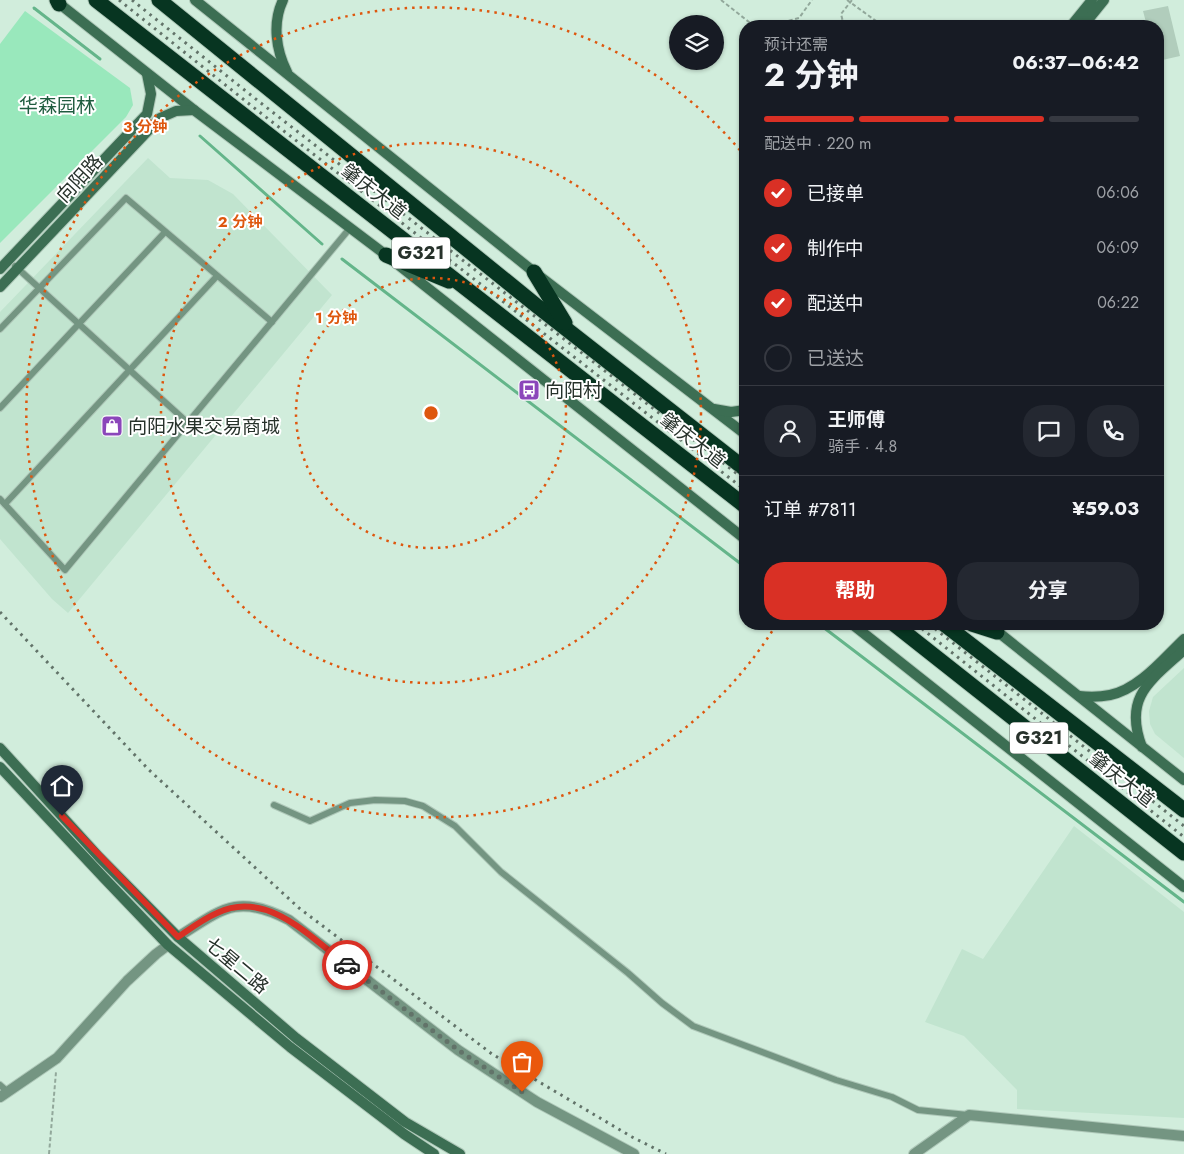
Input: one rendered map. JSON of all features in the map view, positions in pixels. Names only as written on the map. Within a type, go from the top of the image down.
[{"type":"highway","name":"肇庆大道","points":[[96,0],[739,501]]},
{"type":"highway","name":"肇庆大道","points":[[160,0],[571,333],[739,464]]},
{"type":"highway","points":[[386,254],[468,289]]},
{"type":"highway","points":[[534,272],[571,333]]},
{"type":"highway","name":"肇庆大道","points":[[902,630],[1184,853]]},
{"type":"highway","name":"肇庆大道","points":[[952,630],[1184,810]]},
{"type":"street","points":[[195,0],[534,272],[739,429]]},
{"type":"street","points":[[284,0],[278,14],[276,32],[282,62],[288,75]]},
{"type":"street","points":[[1076,20],[1092,0]]},
{"type":"street","points":[[1088,20],[1104,0]]},
{"type":"street","points":[[57,1],[147,74],[386,254],[739,534]]},
{"type":"street","name":"向阳路","points":[[0,269],[147,114],[151,94],[147,74]]},
{"type":"street","name":"向阳路","points":[[0,287],[160,118],[176,111],[194,110]]},
{"type":"street","points":[[713,408],[731,412],[739,411]]},
{"type":"street","points":[[860,630],[1184,887]]},
{"type":"street","points":[[995,630],[1184,780]]},
{"type":"street","points":[[1079,696],[1109,695],[1120,692],[1144,677],[1184,639]]},
{"type":"street","points":[[1142,747],[1137,732],[1135,715],[1141,694],[1152,679],[1184,650]]},
{"type":"street","name":"七星二路","points":[[0,748],[99,856],[178,937],[296,1038],[405,1122],[460,1154]]},
{"type":"street","name":"七星二路","points":[[0,767],[168,945],[290,1047],[404,1134],[434,1154]]},
{"type":"street","points":[[3,1092],[57,1058],[127,981],[178,937],[216,913],[229,908],[242,906],[258,907],[289,920],[458,1050],[537,1102],[634,1154]]},
{"type":"street","points":[[914,1154],[968,1115],[1184,1136]]},
{"type":"lane","points":[[0,329],[126,198],[272,322]]},
{"type":"lane","points":[[217,276],[2,502],[65,570],[350,228]]},
{"type":"lane","points":[[0,408],[165,232]]},
{"type":"lane","points":[[8,260],[188,424]]},
{"type":"lane","points":[[274,805],[310,821],[350,803],[376,800],[405,801],[423,806],[455,826],[500,872],[693,1026],[836,1080],[892,1098],[918,1110],[968,1115]]},
{"type":"path","points":[[721,0],[746,20]]},
{"type":"path","points":[[792,20],[798,18],[812,0]]},
{"type":"path","points":[[847,0],[875,20]]},
{"type":"path","points":[[842,20],[841,14],[851,1]]},
{"type":"path","points":[[50,1154],[57,1058]]},
{"type":"shaded area","name":"向阳水果交易商城","points":[[148,158],[170,178],[208,180],[233,194],[332,295],[68,613],[52,599],[0,539],[0,312]]},
{"type":"shaded area","points":[[1184,668],[1184,758],[1155,734],[1150,724],[1149,711],[1153,697]]},
{"type":"shaded area","points":[[1074,826],[1184,912],[1184,1118],[1017,1109],[1017,1090],[964,1036],[925,1022],[962,949],[983,959]]},
{"type":"green space","name":"华森园林","points":[[25,11],[130,88],[133,105],[126,117],[0,243],[0,44]]},
{"type":"building","points":[[1168,6],[1180,56],[1164,60],[1164,20],[1145,20],[1143,11]]},
{"type":"waterway","points":[[34,8],[100,59]]},
{"type":"waterway","points":[[200,136],[322,244]]},
{"type":"waterway","points":[[342,259],[739,562]]},
{"type":"waterway","points":[[827,630],[1184,902]]},
{"type":"railway","points":[[119,0],[253,107],[739,485]]},
{"type":"railway","points":[[132,0],[257,100],[739,475]]},
{"type":"railway","points":[[0,612],[149,770],[299,908],[492,1054],[632,1137],[666,1154]]},
{"type":"railway","points":[[924,630],[1184,837]]},
{"type":"railway","points":[[937,630],[1184,826]]},
{"type":"way so far","points":[[347,965],[458,1050],[522,1092]]},
{"type":"place","name":"向阳村","points":[[529,390]]},
{"type":"place","name":"向阳水果交易商城","points":[[112,426]]},
{"type":"route","points":[[62,816],[178,937],[216,913],[229,908],[242,906],[258,907],[289,920],[347,965]]}]
